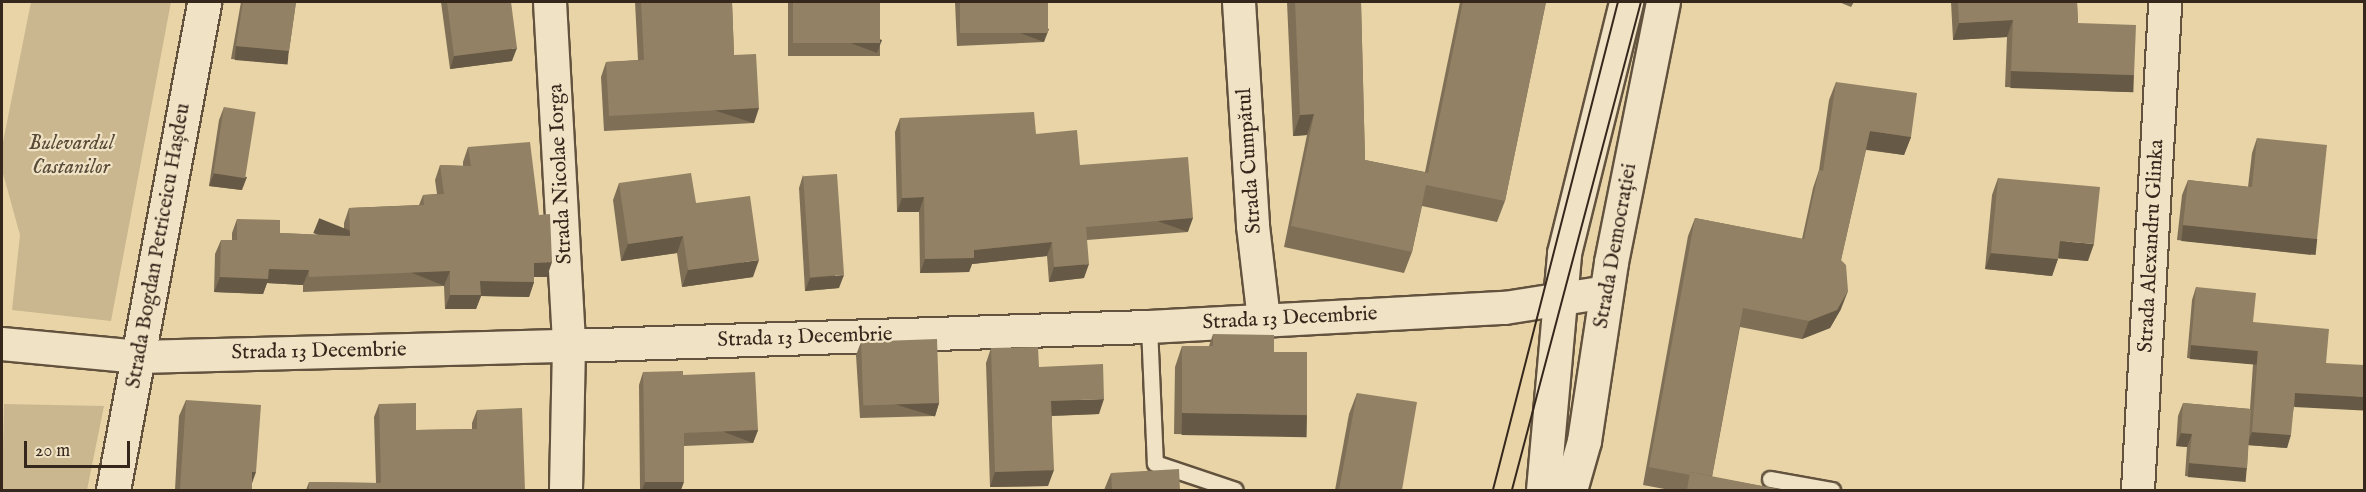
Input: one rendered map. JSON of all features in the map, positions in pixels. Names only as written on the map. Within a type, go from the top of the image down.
[{"type":"main road","name":"Strada Bogdan Petriceicu Hașdeu","points":[[113,490],[204,2]]},
{"type":"main road","name":"Strada Democrației","points":[[1543,490],[1562,301],[1564,253],[1626,2]]},
{"type":"main road","name":"Strada Democrației","points":[[1570,490],[1584,441],[1607,292],[1663,2]]},
{"type":"street","name":"Strada Nicolae Iorga","points":[[550,2],[569,346],[566,490]]},
{"type":"street","name":"Strada Cumpătul","points":[[1239,2],[1253,226],[1264,320]]},
{"type":"street","name":"Strada Alexandru Glinka","points":[[2138,490],[2165,2]]},
{"type":"street","name":"Strada 13 Decembrie","points":[[2,344],[139,357],[569,346],[1149,327],[1505,308],[1562,301],[1607,292]]},
{"type":"lane","points":[[1149,327],[1155,463],[1235,490]]},
{"type":"lane","points":[[1770,479],[1832,490]]},
{"type":"green space","name":"Bulevardul Castanilor","points":[[31,2],[171,2],[111,321],[12,310],[20,235],[2,170],[2,147]]},
{"type":"green space","points":[[4,404],[104,406],[87,490],[2,490]]},
{"type":"building","points":[[243,2],[296,2],[289,51],[236,46]]},
{"type":"building","points":[[447,2],[511,2],[517,48],[454,56]]},
{"type":"building","points":[[641,2],[732,2],[734,55],[756,54],[759,108],[609,116],[606,62],[644,60]]},
{"type":"building","points":[[793,2],[880,2],[880,43],[793,43]]},
{"type":"building","points":[[960,2],[1048,2],[1048,33],[960,33]]},
{"type":"building","points":[[1295,2],[1361,2],[1365,160],[1428,173],[1463,2],[1546,2],[1505,201],[1426,185],[1412,252],[1291,226],[1314,114],[1300,115]]},
{"type":"building","points":[[1958,2],[2077,2],[2078,23],[2136,25],[2134,75],[2011,71],[2013,20],[1959,23]]},
{"type":"building","points":[[1836,82],[1917,93],[1911,137],[1870,131],[1841,260],[1846,265],[1848,291],[1837,310],[1809,321],[1743,308],[1712,476],[1690,472],[1690,475],[1649,467],[1695,218],[1804,239],[1819,170],[1823,171]]},
{"type":"building","points":[[224,107],[256,112],[245,178],[214,173]]},
{"type":"building","points":[[1034,112],[1036,134],[1077,130],[1080,165],[1188,157],[1193,218],[1086,227],[1089,264],[1054,267],[1052,242],[974,250],[974,258],[925,259],[924,197],[902,198],[900,118]]},
{"type":"building","points":[[2257,138],[2327,145],[2317,239],[2183,225],[2188,180],[2252,187]]},
{"type":"building","points":[[530,142],[539,215],[550,214],[552,262],[534,263],[534,282],[480,281],[481,295],[450,295],[450,271],[309,277],[309,270],[269,269],[268,279],[220,277],[221,240],[237,240],[237,219],[280,220],[280,233],[350,236],[349,208],[424,205],[423,195],[444,194],[440,165],[471,166],[468,147]]},
{"type":"building","points":[[691,173],[696,203],[750,196],[759,260],[688,270],[683,236],[628,244],[619,183]]},
{"type":"building","points":[[837,174],[844,275],[810,277],[803,176]]},
{"type":"building","points":[[1998,178],[2100,187],[2094,244],[2060,241],[2058,259],[1991,253]]},
{"type":"building","points":[[2196,287],[2256,293],[2253,322],[2329,329],[2326,363],[2364,365],[2364,397],[2295,393],[2291,435],[2252,432],[2258,351],[2191,345]]},
{"type":"building","points":[[1213,334],[1274,335],[1274,352],[1307,352],[1307,415],[1182,413],[1182,346],[1213,346]]},
{"type":"building","points":[[937,339],[939,403],[863,406],[861,342]]},
{"type":"building","points":[[1038,347],[1039,367],[1103,364],[1104,399],[1051,401],[1054,470],[995,472],[991,348]]},
{"type":"building","points":[[683,371],[683,375],[755,372],[758,430],[684,433],[684,482],[645,482],[643,372]]},
{"type":"building","points":[[1357,393],[1417,402],[1402,490],[1339,490]]},
{"type":"building","points":[[186,400],[261,405],[256,472],[252,472],[252,490],[180,490]]},
{"type":"building","points":[[416,403],[416,430],[477,429],[477,410],[522,408],[525,490],[309,490],[309,482],[381,483],[379,404]]},
{"type":"building","points":[[2183,403],[2251,409],[2247,468],[2189,463],[2192,434],[2181,433]]},
{"type":"building","points":[[1179,469],[1180,490],[1112,490],[1111,473]]},
{"type":"building","points":[[1690,472],[1783,490],[1687,490]]},
{"type":"tram line","points":[[1493,490],[1618,2]]},
{"type":"tram line","points":[[1512,490],[1641,2]]}]
